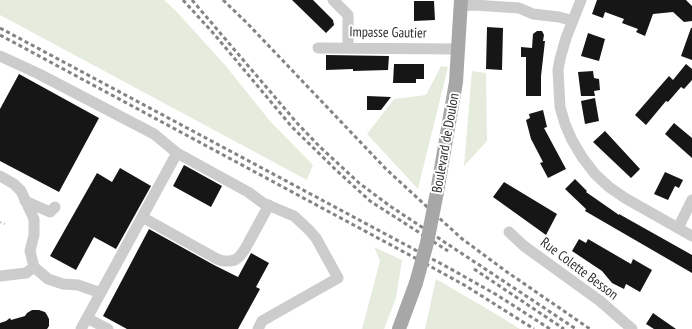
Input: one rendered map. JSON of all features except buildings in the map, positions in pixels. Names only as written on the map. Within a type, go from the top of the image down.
[{"type":"main road","name":"Boulevard de Doulon","points":[[416,283],[427,243],[438,192],[452,108],[456,82],[461,3]]},
{"type":"main road","points":[[399,329],[416,283]]},
{"type":"main road","points":[[409,329],[413,314],[416,283]]},
{"type":"street","points":[[333,0],[348,15],[348,48]]},
{"type":"street","points":[[581,0],[560,59],[558,79],[560,107],[572,140],[582,158],[595,174],[609,186],[625,198],[692,236]]},
{"type":"street","points":[[461,3],[520,8],[533,14],[559,17],[573,21]]},
{"type":"street","name":"Impasse Gautier","points":[[318,48],[458,49]]},
{"type":"street","points":[[0,56],[39,74],[154,134],[177,153],[248,192],[263,203],[294,216],[306,226],[316,238],[338,278],[262,322],[258,329]]},
{"type":"street","points":[[81,329],[177,153]]},
{"type":"street","points":[[0,176],[14,184],[21,191],[34,219],[34,234],[30,250],[34,266],[48,279],[63,284],[78,285],[101,293]]},
{"type":"street","points":[[678,228],[692,200]]},
{"type":"street","points":[[25,201],[50,212],[55,206]]},
{"type":"street","points":[[142,217],[216,258],[223,261],[230,261],[235,260],[240,256],[245,249],[268,205]]},
{"type":"street","name":"Rue Colette Besson","points":[[509,232],[524,246],[600,301],[632,329]]},
{"type":"street","points":[[0,276],[26,273],[34,266]]},
{"type":"street","points":[[87,318],[108,329]]},
{"type":"path","points":[[0,222],[5,224]]},
{"type":"green space","points":[[0,0],[164,0],[177,12],[225,65],[270,121],[313,165],[307,180],[0,15]]},
{"type":"green space","points":[[441,66],[448,67],[418,189],[367,134],[394,99],[426,95]]},
{"type":"green space","points":[[472,71],[486,73],[487,141],[464,166]]},
{"type":"green space","points":[[374,247],[402,260],[396,298],[384,329],[362,329],[380,261]]},
{"type":"green space","points":[[436,279],[501,317],[520,329],[425,329]]},
{"type":"railway","points":[[183,0],[214,34],[292,127],[335,169],[370,201],[448,251]]},
{"type":"railway","points":[[192,0],[297,123],[320,147],[359,183],[390,206],[576,329]]},
{"type":"railway","points":[[223,0],[247,23],[386,169],[461,238],[507,272],[590,329]]},
{"type":"railway","points":[[0,28],[449,268],[497,295],[550,329]]},
{"type":"railway","points":[[0,35],[417,259],[466,286],[534,329]]},
{"type":"railway","points":[[474,269],[564,329]]}]
